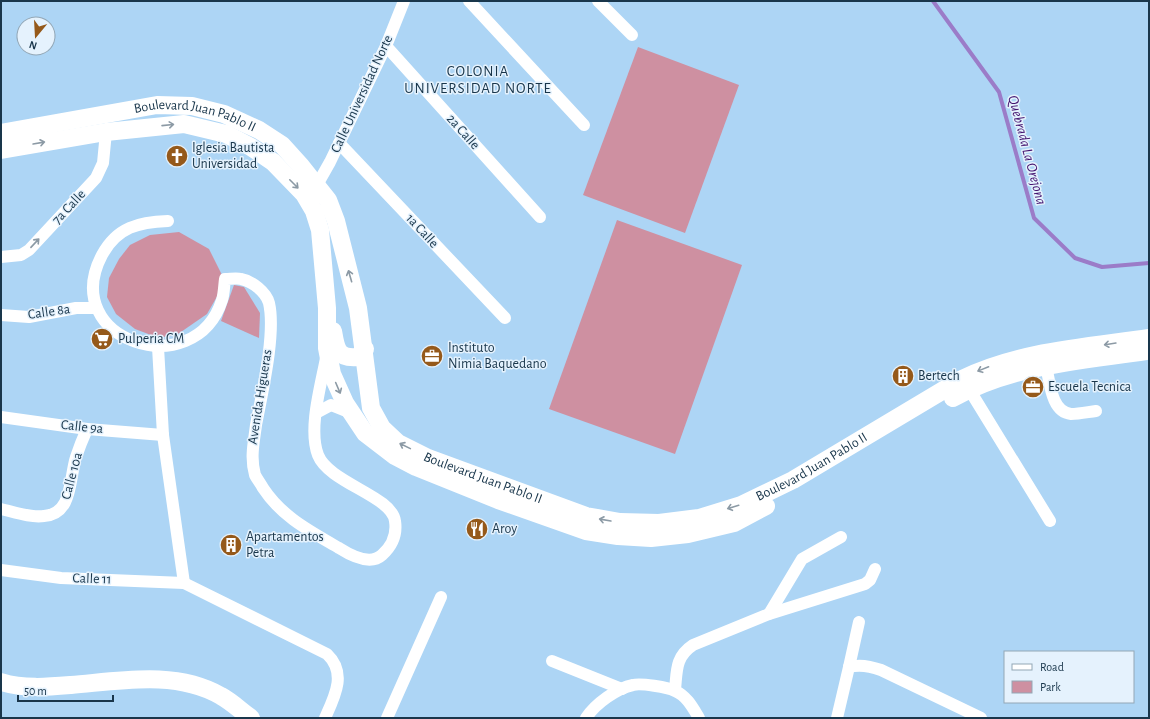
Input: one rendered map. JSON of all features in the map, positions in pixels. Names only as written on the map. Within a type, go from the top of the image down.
[{"type":"main road","name":"Boulevard Juan Pablo II","points":[[1,133],[157,105],[192,106],[224,114],[260,130],[282,146],[317,185],[328,200],[336,221],[358,308],[365,349],[371,408],[382,428],[398,443],[428,458],[586,516],[620,522],[658,523],[700,518],[741,505],[793,480],[962,379],[986,367],[1051,353],[1149,338]]},
{"type":"main road","name":"Boulevard Juan Pablo II","points":[[1,150],[106,132],[184,124],[226,134],[251,147],[273,162],[304,194],[314,211],[320,230],[324,259],[327,348],[332,374],[351,413],[365,433],[395,456],[452,482],[586,531],[651,538],[688,534],[734,523],[830,471],[969,389],[1017,372],[1149,350]]},
{"type":"main road","points":[[358,308],[349,300],[333,300],[327,315],[333,330],[336,348],[343,355],[347,358],[358,357],[365,349]]},
{"type":"main road","points":[[1,682],[14,686],[43,688],[159,678],[195,686],[218,694],[251,718]]},
{"type":"street","name":"Calle Universidad Norte","points":[[317,185],[386,46],[404,1]]},
{"type":"street","points":[[469,1],[584,125]]},
{"type":"street","points":[[598,1],[632,35]]},
{"type":"street","name":"2a Calle","points":[[386,46],[540,217]]},
{"type":"street","name":"7a Calle","points":[[1,257],[21,255],[29,250],[96,178],[103,163],[106,132]]},
{"type":"street","name":"1a Calle","points":[[339,143],[505,318]]},
{"type":"street","name":"Avenida Higueras","points":[[168,221],[145,222],[124,231],[107,246],[96,266],[94,289],[96,308],[106,323],[115,332],[135,343],[158,347],[179,344],[198,334],[213,319],[222,300],[225,279],[241,279],[263,292],[268,302],[270,335],[251,453],[256,476],[269,497],[286,516],[353,556],[366,559],[380,557],[388,549],[394,539],[396,528],[395,518],[382,503],[325,467],[318,454],[315,434],[316,413],[327,348]]},
{"type":"street","name":"Calle 8a","points":[[1,315],[29,317],[76,308],[96,308]]},
{"type":"street","points":[[158,347],[163,436],[184,583],[327,654],[334,660],[338,670],[338,680],[325,718]]},
{"type":"street","points":[[1046,366],[1056,405],[1062,411],[1070,414],[1096,411]]},
{"type":"street","points":[[969,389],[1050,521]]},
{"type":"street","points":[[316,413],[331,405],[351,413]]},
{"type":"street","name":"Calle 9a","points":[[1,417],[87,429],[163,436]]},
{"type":"street","name":"Calle 10a","points":[[1,510],[42,517],[53,514],[62,509],[67,500],[76,457],[87,429]]},
{"type":"street","points":[[769,614],[802,560],[841,538]]},
{"type":"street","points":[[675,690],[679,658],[683,651],[692,645],[769,614],[866,584],[870,580],[875,569]]},
{"type":"street","name":"Calle 11","points":[[1,570],[61,578],[184,583]]},
{"type":"street","points":[[386,718],[441,597]]},
{"type":"street","points":[[837,718],[858,622]]},
{"type":"street","points":[[552,661],[622,689]]},
{"type":"street","points":[[849,667],[869,666],[881,670],[981,718]]},
{"type":"street","points":[[586,718],[591,711],[622,689],[634,684],[675,690],[688,700],[699,718]]},
{"type":"green space","points":[[638,47],[739,85],[685,233],[583,195]]},
{"type":"green space","points":[[617,220],[742,265],[675,454],[549,409]]},
{"type":"green space","points":[[179,232],[209,249],[222,275],[219,293],[207,314],[178,334],[159,338],[135,329],[116,314],[107,297],[109,278],[119,259],[130,245],[150,235]]},
{"type":"green space","points":[[234,285],[244,287],[260,313],[259,338],[221,321]]},
{"type":"waterway","name":"Quebrada La Orejona","points":[[933,1],[999,92],[1034,218],[1075,258],[1102,267],[1149,263]]},
{"type":"place","name":"Iglesia Bautista Universidad","points":[[177,156]]},
{"type":"place","name":"Pulperia CM","points":[[102,339]]},
{"type":"place","name":"Instituto Nimia Baquedano","points":[[432,356]]},
{"type":"place","name":"Bertech","points":[[903,376]]},
{"type":"place","name":"Escuela Tecnica","points":[[1033,387]]},
{"type":"place","name":"Aroy","points":[[477,529]]},
{"type":"place","name":"Apartamentos Petra","points":[[231,545]]},
{"type":"district","name":"COLONIA UNIVERSIDAD NORTE","points":[[478,80]]}]
